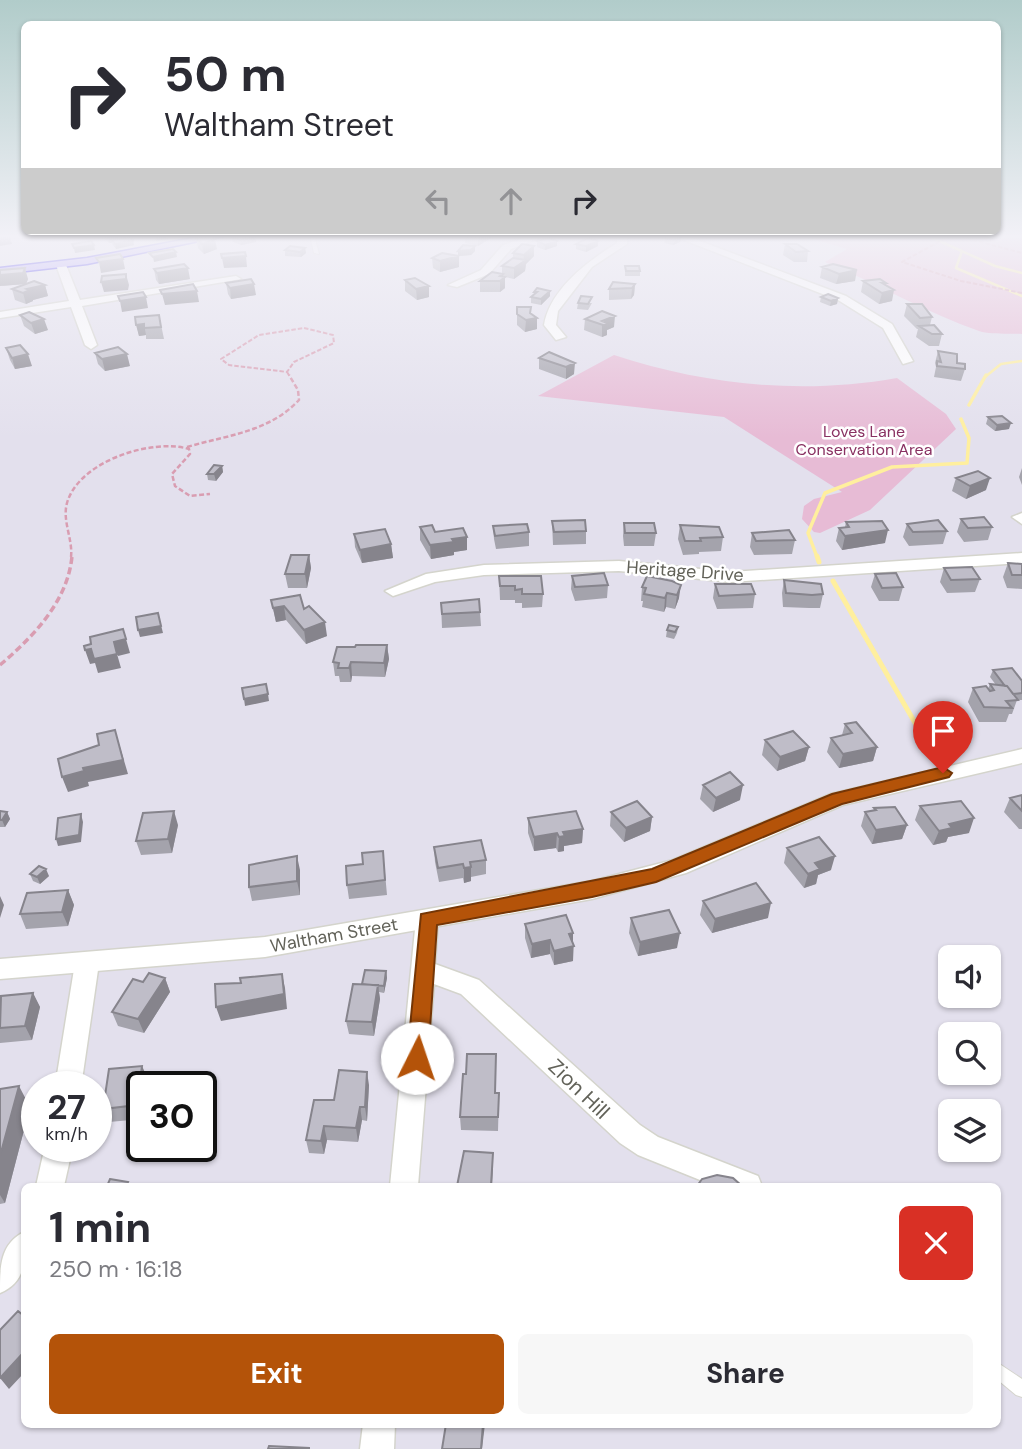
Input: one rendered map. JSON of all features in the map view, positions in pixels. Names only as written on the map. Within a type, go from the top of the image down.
[{"type":"street","points":[[73,303],[90,345]]},
{"type":"street","points":[[0,315],[94,303]]},
{"type":"street","points":[[560,303],[551,314],[550,325],[560,337]]},
{"type":"street","points":[[849,303],[888,326],[907,361]]},
{"type":"street","name":"Heritage Drive","points":[[393,591],[432,578],[484,570],[619,566],[701,576],[740,577],[1022,558]]},
{"type":"street","name":"Waltham Street","points":[[0,969],[87,964],[265,947],[592,890],[656,875],[838,799],[1022,756]]},
{"type":"street","points":[[404,1183],[428,919]]},
{"type":"street","points":[[70,1071],[87,964]]},
{"type":"street","name":"Zion Hill","points":[[424,970],[470,987],[630,1134],[648,1146],[740,1183]]},
{"type":"street","points":[[51,1183],[55,1162]]},
{"type":"street","points":[[0,1278],[21,1251]]},
{"type":"street","points":[[377,1449],[379,1428]]},
{"type":"lane","points":[[1001,1373],[1022,1388]]},
{"type":"path","points":[[307,329],[333,335],[334,343],[294,362],[287,372],[229,365],[221,359],[242,341],[260,334],[307,329]]},
{"type":"path","points":[[0,665],[29,640],[65,581],[72,559],[66,506],[74,491],[101,467],[128,452],[163,445],[187,447],[258,430],[274,422],[299,400],[298,390],[287,372]]},
{"type":"path","points":[[187,447],[190,454],[172,474],[173,486],[177,491],[198,497],[210,494]]},
{"type":"green space","points":[[912,303],[1022,303],[1022,334],[984,332]]},
{"type":"green space","name":"Loves Lane Conservation Area","points":[[614,355],[683,374],[754,384],[825,386],[897,378],[946,414],[956,429],[870,510],[820,533],[814,532],[802,519],[804,506],[814,499],[842,492],[724,417],[538,396]]},
{"type":"building","points":[[907,304],[922,304],[932,317],[920,318]]},
{"type":"building","points":[[517,307],[531,307],[530,313],[537,318],[526,320],[517,314]]},
{"type":"building","points":[[602,311],[615,316],[602,321],[607,323],[603,325],[585,319]]},
{"type":"building","points":[[29,312],[44,319],[31,323],[20,315]]},
{"type":"building","points":[[159,315],[161,327],[144,328],[144,324],[136,325],[135,317]]},
{"type":"building","points":[[934,325],[942,334],[932,334],[919,326]]},
{"type":"building","points":[[20,345],[28,354],[12,358],[6,348]]},
{"type":"building","points":[[118,347],[127,354],[102,359],[95,353]]},
{"type":"building","points":[[938,351],[957,354],[957,363],[965,364],[965,369],[937,366],[937,361],[941,362]]},
{"type":"building","points":[[549,352],[575,363],[566,367],[539,358]]},
{"type":"building","points":[[1002,416],[1011,423],[997,425],[988,417]]},
{"type":"building","points":[[214,465],[222,466],[214,474],[207,474]]},
{"type":"building","points":[[978,471],[990,478],[970,486],[956,478]]},
{"type":"building","points":[[984,517],[992,527],[968,528],[961,519]]},
{"type":"building","points":[[585,520],[586,531],[554,532],[552,521]]},
{"type":"building","points":[[938,520],[947,531],[913,532],[907,524]]},
{"type":"building","points":[[882,521],[888,530],[845,536],[839,528],[849,527],[846,522]]},
{"type":"building","points":[[624,523],[654,523],[656,533],[625,533]]},
{"type":"building","points":[[527,524],[529,532],[495,536],[493,526]]},
{"type":"building","points":[[432,525],[435,532],[463,528],[467,537],[452,539],[454,542],[430,545],[420,527]]},
{"type":"building","points":[[680,525],[719,527],[723,537],[685,541]]},
{"type":"building","points":[[385,529],[391,544],[360,550],[354,534]]},
{"type":"building","points":[[789,530],[795,540],[756,541],[752,533]]},
{"type":"building","points":[[291,555],[309,555],[305,574],[285,574]]},
{"type":"building","points":[[1008,563],[1022,564],[1022,575],[1012,575]]},
{"type":"building","points":[[972,567],[980,579],[951,580],[944,568]]},
{"type":"building","points":[[604,573],[608,585],[575,587],[572,576]]},
{"type":"building","points":[[896,573],[903,587],[882,588],[875,574]]},
{"type":"building","points":[[499,576],[541,576],[543,594],[522,594],[522,589],[515,590],[515,586],[500,586]]},
{"type":"building","points":[[647,576],[681,585],[677,595],[667,593],[665,598],[644,594],[646,588],[642,587]]},
{"type":"building","points":[[784,580],[821,584],[823,594],[786,593]]},
{"type":"building","points":[[715,584],[751,584],[755,594],[719,596]]},
{"type":"building","points":[[300,595],[304,609],[309,606],[325,622],[304,630],[284,606],[273,608],[271,600]]},
{"type":"building","points":[[479,599],[480,612],[442,614],[441,603]]},
{"type":"building","points":[[158,613],[161,626],[138,630],[136,617]]},
{"type":"building","points":[[669,625],[678,627],[675,632],[667,630]]},
{"type":"building","points":[[123,629],[126,639],[114,642],[117,654],[94,659],[91,649],[85,650],[84,646],[91,644],[90,637]]},
{"type":"building","points":[[387,645],[384,663],[351,662],[349,668],[338,668],[339,663],[333,662],[337,647]]},
{"type":"building","points":[[1012,668],[1022,681],[1022,693],[1013,694],[993,670]]},
{"type":"building","points":[[266,684],[268,694],[244,699],[242,688]]},
{"type":"building","points":[[990,684],[1007,686],[1018,700],[1006,701],[1012,708],[984,707],[973,688],[986,686],[990,691],[994,690]]},
{"type":"building","points":[[856,722],[877,747],[843,754],[831,738],[852,733],[845,724]]},
{"type":"building","points":[[115,730],[123,760],[83,768],[84,771],[62,777],[58,759],[99,745],[97,734]]},
{"type":"building","points":[[793,731],[809,747],[780,757],[765,740]]},
{"type":"building","points":[[730,772],[743,785],[716,798],[703,785]]},
{"type":"building","points":[[1022,795],[1022,811],[1010,798]]},
{"type":"building","points":[[637,801],[652,817],[626,828],[611,812]]},
{"type":"building","points":[[961,801],[974,818],[949,824],[952,828],[939,831],[920,806]]},
{"type":"building","points":[[895,807],[907,825],[876,830],[865,812],[876,810],[874,808]]},
{"type":"building","points":[[0,811],[7,812],[2,820],[0,820]]},
{"type":"building","points":[[174,811],[168,839],[136,841],[143,813]]},
{"type":"building","points":[[576,811],[583,829],[563,832],[565,836],[559,837],[557,833],[534,837],[528,818]]},
{"type":"building","points":[[81,814],[79,835],[56,839],[58,818]]},
{"type":"building","points":[[819,837],[835,856],[815,863],[820,869],[808,874],[787,848]]},
{"type":"building","points":[[481,840],[486,860],[470,862],[471,867],[464,868],[463,864],[438,868],[434,847]]},
{"type":"building","points":[[383,851],[385,880],[347,885],[346,866],[363,864],[362,853]]},
{"type":"building","points":[[297,856],[297,881],[249,887],[249,865]]},
{"type":"building","points":[[39,866],[46,869],[37,877],[30,874]]},
{"type":"building","points":[[756,883],[771,903],[715,919],[703,901]]},
{"type":"building","points":[[68,890],[62,912],[20,914],[27,893]]},
{"type":"building","points":[[669,910],[680,933],[640,942],[631,918]]},
{"type":"building","points":[[566,915],[573,933],[569,934],[574,946],[554,951],[550,940],[532,944],[525,924]]},
{"type":"building","points":[[365,970],[386,971],[384,986],[362,984]]},
{"type":"building","points":[[149,973],[165,978],[138,1019],[112,1012],[133,979],[143,982]]},
{"type":"building","points":[[282,974],[284,994],[216,1007],[215,984],[241,983],[240,978]]},
{"type":"building","points":[[353,984],[378,985],[372,1022],[346,1021]]},
{"type":"building","points":[[33,993],[25,1026],[0,1028],[1,996]]},
{"type":"building","points":[[467,1054],[496,1054],[495,1093],[499,1093],[498,1117],[460,1117]]},
{"type":"building","points":[[142,1066],[141,1071],[126,1071],[126,1106],[112,1108],[112,1071],[109,1069]]},
{"type":"building","points":[[339,1070],[367,1072],[365,1107],[360,1107],[356,1128],[324,1126],[321,1141],[306,1140],[314,1100],[334,1100]]},
{"type":"building","points":[[19,1086],[0,1156],[0,1089]]},
{"type":"building","points":[[464,1151],[493,1153],[491,1183],[458,1183]]},
{"type":"building","points":[[717,1175],[733,1178],[739,1183],[699,1183],[702,1179]]},
{"type":"building","points":[[110,1179],[128,1182],[128,1183],[108,1183]]},
{"type":"building","points":[[18,1311],[21,1314],[21,1355],[0,1378],[0,1330]]},
{"type":"building","points":[[445,1428],[483,1428],[481,1449],[442,1449]]},
{"type":"building","points":[[269,1446],[309,1448],[309,1449],[268,1449]]},
{"type":"waterway","points":[[985,377],[1001,364],[1022,361]]},
{"type":"waterway","points":[[969,405],[986,375]]},
{"type":"waterway","points":[[817,557],[808,533],[825,493],[892,467],[967,463],[969,438],[961,419]]},
{"type":"waterway","points":[[817,556],[819,562]]},
{"type":"waterway","points":[[833,581],[918,728]]},
{"type":"route","points":[[417,1058],[428,919],[592,890],[656,875],[806,810],[873,789],[943,773]]}]
